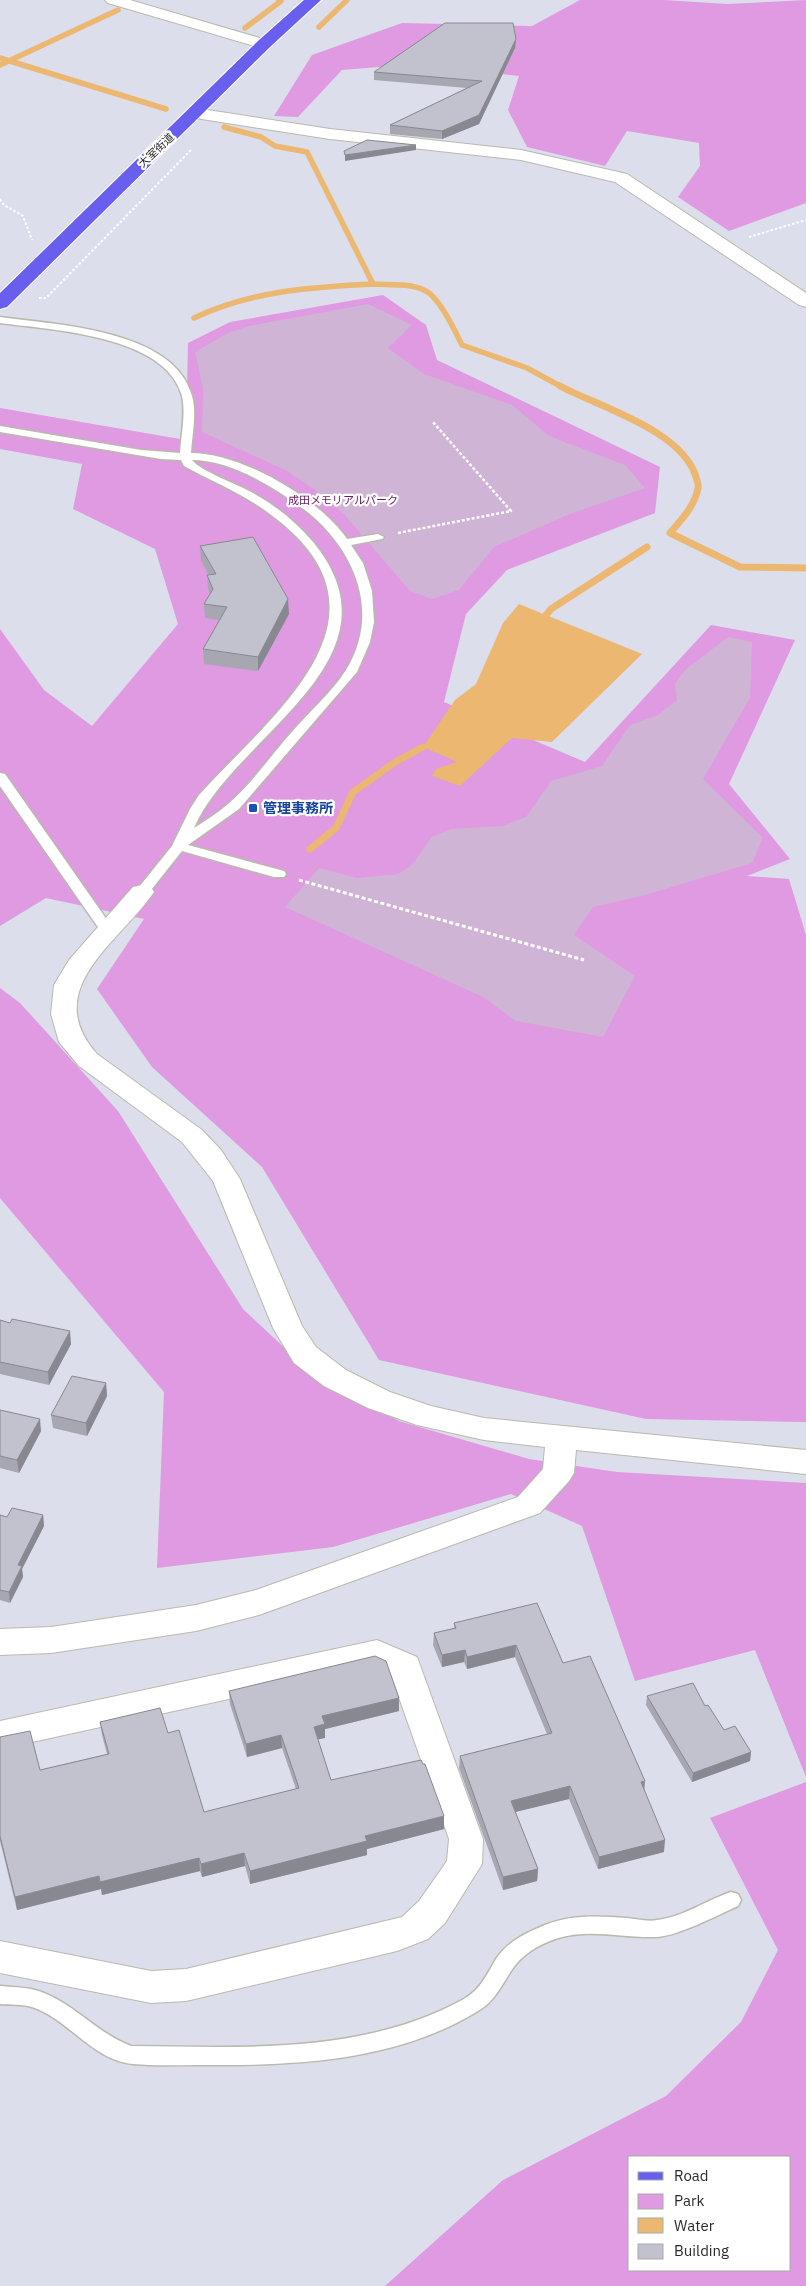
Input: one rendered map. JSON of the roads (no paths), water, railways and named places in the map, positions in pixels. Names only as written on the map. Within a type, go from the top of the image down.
[{"type":"main road","name":"大室街道","points":[[0,303],[264,44],[313,0]]},
{"type":"street","points":[[114,0],[264,44]]},
{"type":"street","points":[[195,113],[330,134],[521,155],[595,170],[621,178],[806,301]]},
{"type":"street","points":[[142,892],[82,960],[67,985],[64,1014],[72,1042],[88,1060],[192,1136],[211,1157],[226,1179],[288,1328],[305,1355],[336,1378],[378,1400],[428,1417],[484,1429],[806,1462]]},
{"type":"street","points":[[0,1642],[70,1637],[196,1618],[258,1602],[530,1505],[558,1473],[562,1436]]},
{"type":"street","points":[[0,1735],[377,1654],[405,1666],[466,1839],[464,1864],[432,1912],[415,1928],[397,1935],[186,1985],[151,1987],[0,1957]]},
{"type":"lane","points":[[0,320],[108,338],[140,348],[164,362],[179,376],[187,396],[185,457],[188,464],[267,506],[304,538],[325,567],[336,601],[336,622],[329,646],[313,673],[299,694],[202,800],[179,846],[142,892]]},
{"type":"lane","points":[[0,429],[117,448],[185,457],[211,458],[268,480],[318,514],[337,532],[358,566],[369,601],[368,624],[364,641],[351,672],[234,806],[179,846]]},
{"type":"lane","points":[[344,543],[378,537]]},
{"type":"lane","points":[[0,777],[107,930]]},
{"type":"lane","points":[[179,846],[279,874]]},
{"type":"lane","points":[[0,1995],[33,1998],[76,2023],[107,2046],[131,2055],[242,2056],[372,2043],[428,2027],[473,2004],[492,1987],[504,1964],[520,1946],[552,1932],[580,1925],[611,1925],[657,1929],[688,1919],[731,1900]]},
{"type":"water","points":[[519,604],[642,654],[552,742],[512,738],[460,786],[432,776],[436,769],[457,762],[423,747],[455,700],[476,684],[503,623]]},
{"type":"waterway","points":[[245,28],[281,1],[279,0]]},
{"type":"waterway","points":[[319,27],[347,0]]},
{"type":"waterway","points":[[9,61],[118,10]]},
{"type":"waterway","points":[[0,58],[9,61]]},
{"type":"waterway","points":[[0,65],[9,61]]},
{"type":"waterway","points":[[9,61],[166,109]]},
{"type":"waterway","points":[[224,127],[261,137],[275,146],[307,152],[373,284]]},
{"type":"waterway","points":[[194,318],[259,296],[304,289],[373,284]]},
{"type":"waterway","points":[[373,284],[405,285],[424,290],[441,306],[462,345],[527,368],[562,387]]},
{"type":"waterway","points":[[562,387],[657,433],[688,460],[696,477],[698,488],[691,507],[670,533],[740,567],[806,568]]},
{"type":"waterway","points":[[546,615],[551,609],[647,547]]},
{"type":"waterway","points":[[310,849],[336,828],[353,792],[397,761],[423,747]]},
{"type":"place","name":"管理事務所","points":[[253,808]]},
{"type":"park label","name":"成田メモリアルパーク","points":[[343,500]]}]
